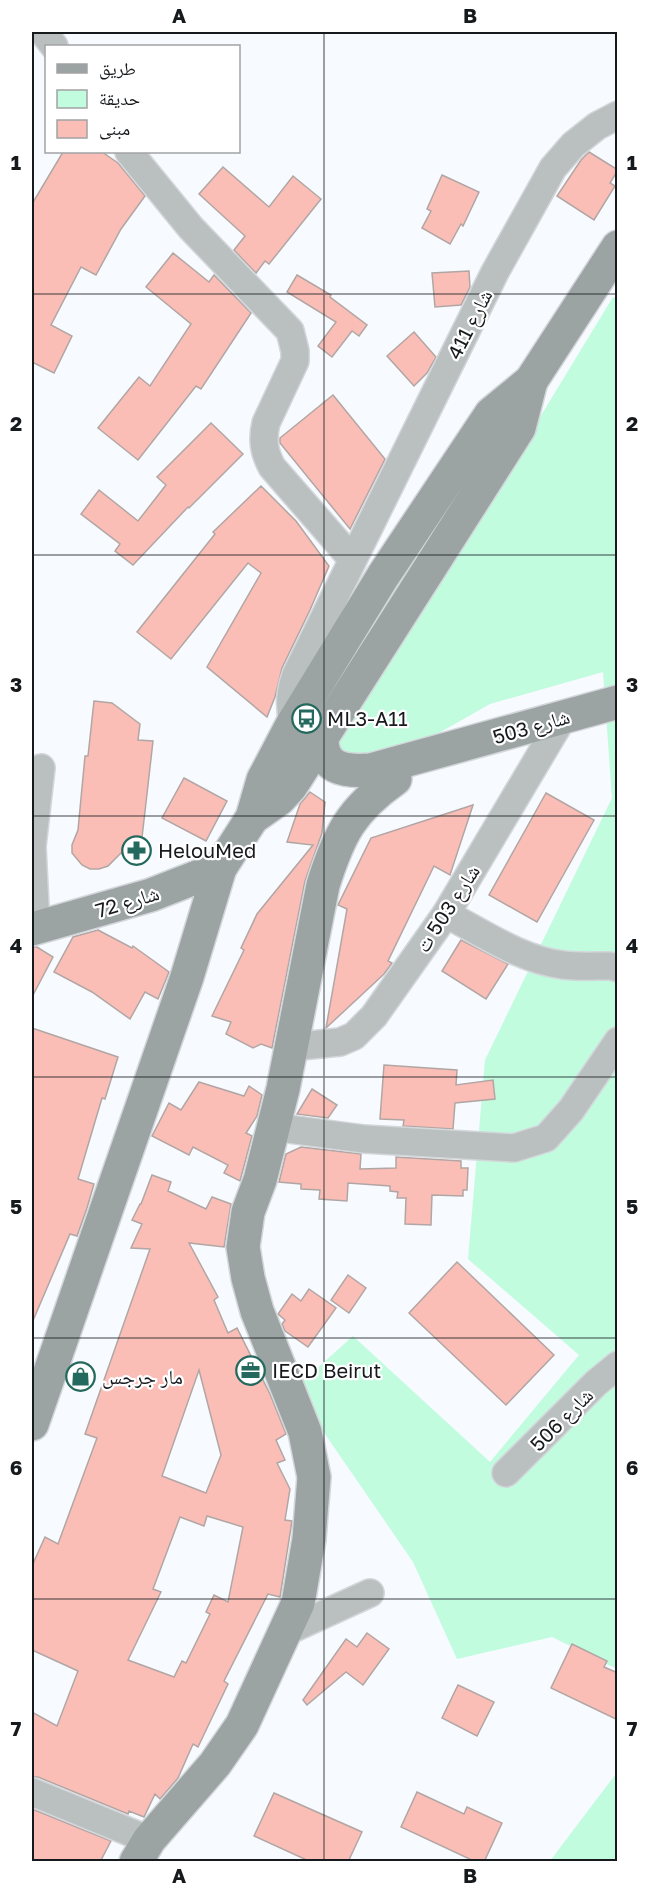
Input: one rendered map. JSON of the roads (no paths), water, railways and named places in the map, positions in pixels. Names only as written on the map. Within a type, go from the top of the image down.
[{"type":"main road","points":[[32,1424],[196,948],[220,868],[252,818],[263,780],[292,723],[383,576],[491,414],[531,381],[618,247]]},
{"type":"main road","points":[[252,818],[279,799],[291,786],[519,428],[531,381]]},
{"type":"main road","name":"شارع 503","points":[[444,751],[618,702]]},
{"type":"main road","points":[[322,735],[324,755],[328,760],[342,769],[354,771],[385,767],[411,758],[444,751]]},
{"type":"main road","points":[[143,1851],[215,1764],[242,1725],[298,1603],[309,1539],[314,1477],[305,1432],[257,1311],[248,1278],[243,1247],[248,1212],[260,1180],[273,1127],[323,885],[333,852],[347,825],[373,795],[444,751]]},
{"type":"main road","points":[[291,786],[315,781],[373,784],[395,780]]},
{"type":"main road","name":"شارع 72","points":[[34,928],[151,895],[220,868]]},
{"type":"main road","points":[[151,895],[163,899],[183,913],[190,924],[196,948]]},
{"type":"street","points":[[43,32],[53,45]]},
{"type":"street","name":"شارع 411","points":[[292,723],[289,705],[290,692],[296,675],[495,272],[553,168],[573,145],[597,126],[618,116]]},
{"type":"street","points":[[130,153],[191,228],[290,331],[296,351],[295,360],[266,423],[264,434],[267,457],[272,467],[352,559]]},
{"type":"street","name":"شارع 503 ت","points":[[291,1047],[340,1042],[354,1036],[374,1016],[446,914],[563,717]]},
{"type":"street","points":[[34,928],[32,847],[41,768]]},
{"type":"street","points":[[446,914],[539,960],[563,965],[618,968]]},
{"type":"street","points":[[273,1127],[364,1139],[514,1148],[546,1138],[571,1110],[618,1041]]},
{"type":"street","name":"شارع 506","points":[[506,1473],[596,1383],[618,1365]]},
{"type":"street","points":[[285,1632],[370,1593]]},
{"type":"street","points":[[32,1792],[143,1851]]},
{"type":"place","name":"ML3-A11","points":[[306,718]]},
{"type":"place","name":"HelouMed","points":[[137,850]]},
{"type":"place","name":"IECD Beirut","points":[[251,1370]]},
{"type":"place","name":"مار جرجس","points":[[81,1376]]}]
